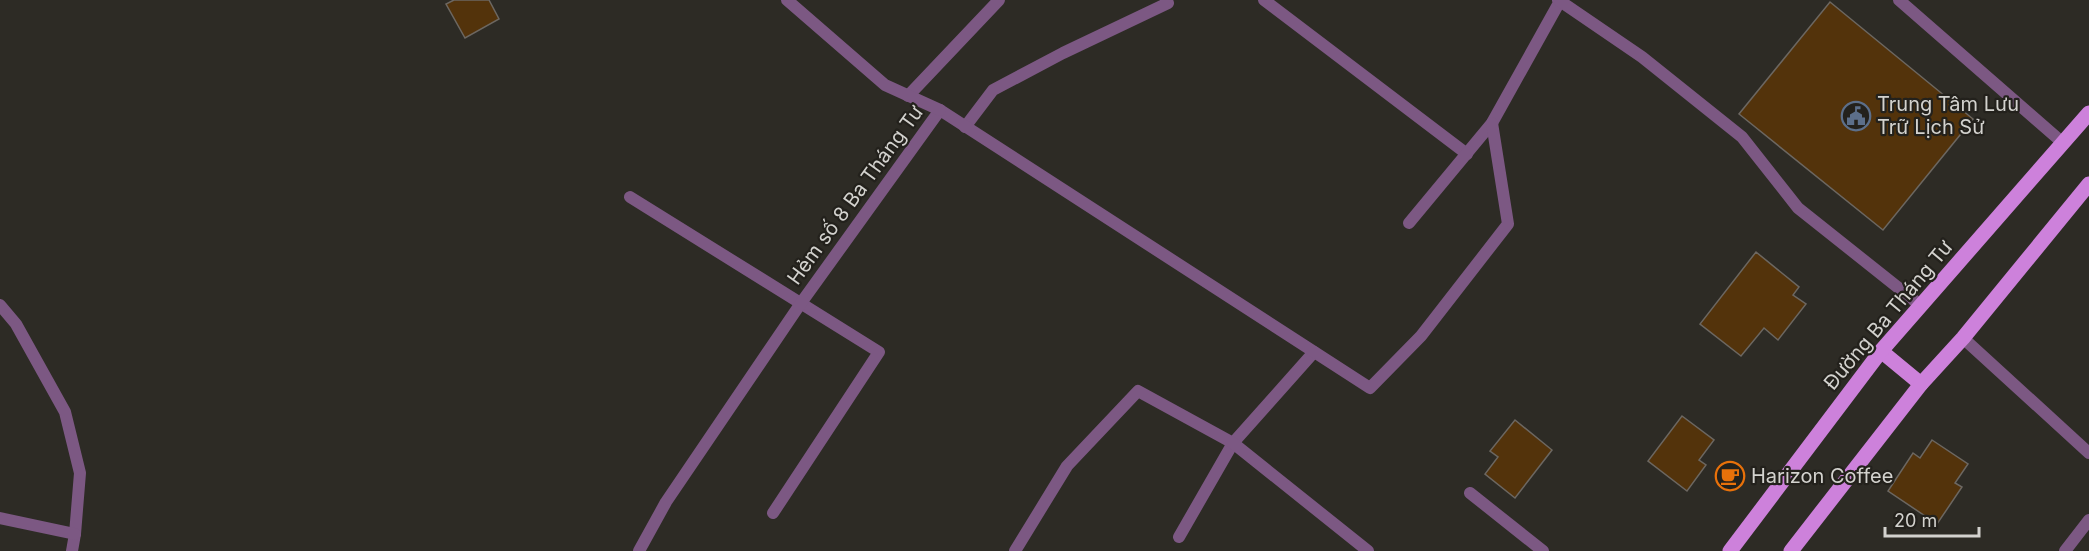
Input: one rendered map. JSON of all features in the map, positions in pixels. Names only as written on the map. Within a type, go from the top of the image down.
[{"type":"main road","name":"Đường Ba Tháng Tư","points":[[1730,551],[1881,351],[2089,113]]},
{"type":"main road","points":[[1791,551],[1921,384],[1963,338],[2089,184]]},
{"type":"main road","points":[[1881,351],[1921,384]]},
{"type":"street","points":[[787,0],[885,85],[940,110],[1370,388],[1421,336],[1508,224],[1492,123]]},
{"type":"street","points":[[908,96],[999,0]]},
{"type":"street","points":[[1264,0],[1467,154]]},
{"type":"street","points":[[1409,223],[1492,123],[1559,0],[1642,57],[1742,137],[1798,208],[1920,306]]},
{"type":"street","points":[[1899,0],[2063,143]]},
{"type":"street","points":[[965,126],[993,90],[1063,53],[1168,3]]},
{"type":"street","name":"Hẻm số 8 Ba Tháng Tư","points":[[639,551],[666,502],[801,303],[940,110]]},
{"type":"street","points":[[630,197],[879,352],[773,513]]},
{"type":"street","points":[[0,305],[16,324],[65,412],[80,473],[72,551]]},
{"type":"street","points":[[1963,338],[2089,453]]},
{"type":"street","points":[[1179,537],[1233,443],[1314,352]]},
{"type":"street","points":[[1015,551],[1067,466],[1138,391],[1233,443],[1368,551]]},
{"type":"street","points":[[1470,493],[1543,551]]},
{"type":"street","points":[[0,518],[75,534]]},
{"type":"street","points":[[2065,551],[2089,520]]},
{"type":"building","points":[[454,0],[489,0],[499,19],[465,38],[446,4]]},
{"type":"building","name":"Trung Tâm Lưu Trữ Lịch Sử","points":[[1830,2],[1973,119],[1883,230],[1739,114]]},
{"type":"building","points":[[1756,252],[1799,287],[1793,295],[1806,304],[1778,340],[1764,328],[1741,356],[1700,324]]},
{"type":"building","points":[[1682,416],[1714,440],[1699,460],[1706,465],[1687,491],[1648,461]]},
{"type":"building","points":[[1515,420],[1552,450],[1515,498],[1485,474],[1498,457],[1490,451]]},
{"type":"building","points":[[1932,440],[1968,464],[1955,483],[1962,487],[1937,524],[1888,491],[1913,453],[1920,458]]},
{"type":"place","name":"Trung Tâm Lưu Trữ Lịch Sử","points":[[1856,116]]},
{"type":"place","name":"Harizon Coffee","points":[[1730,476]]}]
